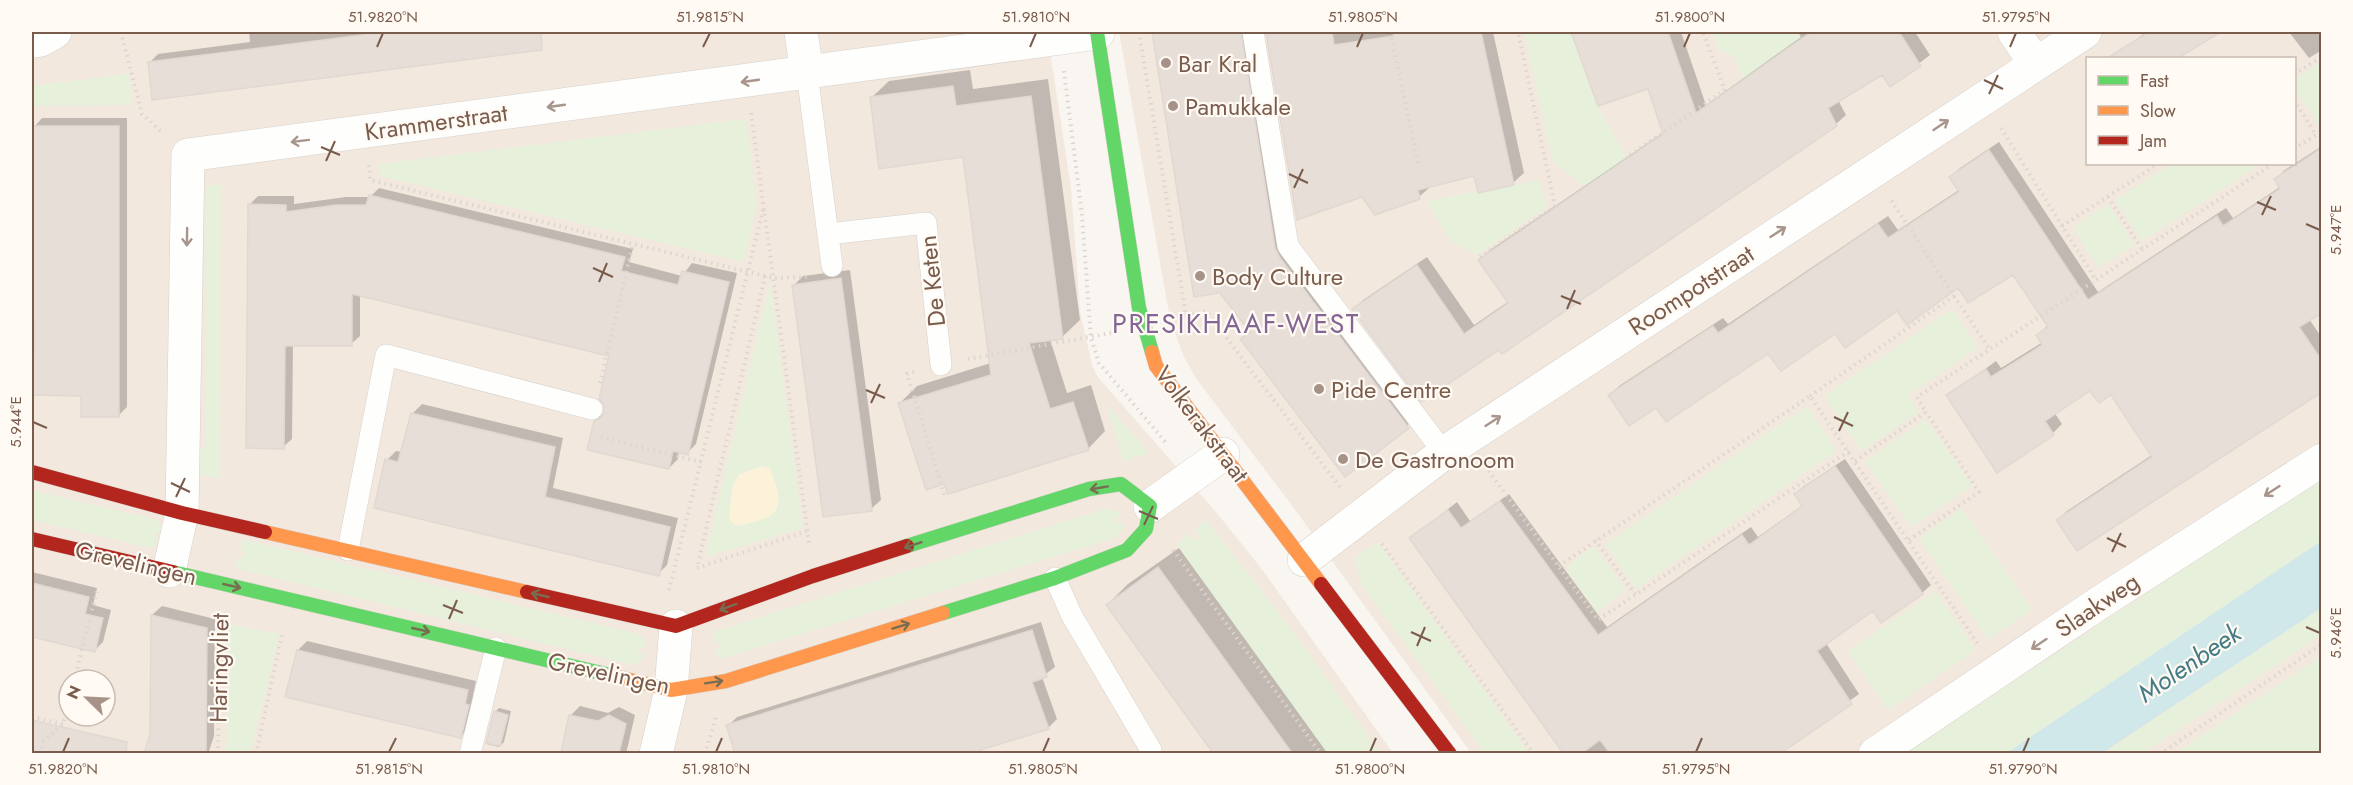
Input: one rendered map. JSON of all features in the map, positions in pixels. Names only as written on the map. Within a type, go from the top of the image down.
[{"type":"street","points":[[32,41],[40,40],[55,32]]},
{"type":"street","points":[[801,32],[807,73]]},
{"type":"street","name":"Krammerstraat","points":[[188,155],[1097,32]]},
{"type":"street","name":"Volkerakstraat","points":[[1097,32],[1137,297],[1156,366],[1450,753]]},
{"type":"street","points":[[2014,32],[2035,63]]},
{"type":"street","name":"Roompotstraat","points":[[1304,560],[1455,446],[1982,97],[2085,32]]},
{"type":"street","points":[[169,571],[182,513],[188,155]]},
{"type":"street","name":"Grevelingen","points":[[32,539],[671,690],[726,681],[1055,578],[1127,550],[1146,529],[1150,512],[1223,454]]},
{"type":"street","name":"Slaakweg","points":[[1875,753],[2099,603],[2322,460]]},
{"type":"street","points":[[32,472],[182,513],[669,624],[1089,489],[1121,484],[1150,512]]},
{"type":"street","points":[[656,753],[671,690],[669,624]]},
{"type":"lane","points":[[1253,32],[1288,246],[1455,446]]},
{"type":"lane","points":[[807,73],[832,266]]},
{"type":"lane","name":"De Keten","points":[[828,234],[926,223],[941,365]]},
{"type":"lane","points":[[348,550],[386,355],[592,409]]},
{"type":"lane","points":[[1055,578],[1072,616],[1148,752]]},
{"type":"lane","points":[[470,753],[496,648]]},
{"type":"path","points":[[121,32],[142,114],[188,155]]},
{"type":"path","points":[[1390,32],[1419,166]]},
{"type":"path","points":[[1480,257],[1555,206],[1518,32]]},
{"type":"path","points":[[1630,154],[1725,90],[1703,32]]},
{"type":"path","points":[[2296,73],[2322,57]]},
{"type":"path","points":[[747,81],[813,576]]},
{"type":"path","points":[[1982,97],[2096,279]]},
{"type":"path","points":[[2296,101],[2320,133],[2296,148]]},
{"type":"path","points":[[367,132],[370,180],[773,278],[812,277],[832,266]]},
{"type":"path","points":[[2062,226],[2156,165]]},
{"type":"path","points":[[1909,540],[1980,492],[1917,397],[2271,165]]},
{"type":"path","points":[[1872,171],[1990,350]]},
{"type":"path","points":[[2108,197],[2142,249]]},
{"type":"path","points":[[669,624],[701,462],[764,206]]},
{"type":"path","points":[[633,244],[586,433],[701,462]]},
{"type":"path","points":[[765,276],[697,568],[807,531]]},
{"type":"path","points":[[1559,566],[1954,296]]},
{"type":"path","points":[[962,529],[943,492],[907,374],[941,365],[1091,338]]},
{"type":"path","points":[[1810,396],[1997,672]]},
{"type":"path","points":[[1855,461],[1926,412]]},
{"type":"path","points":[[1455,446],[1559,566],[1599,620],[1849,451]]},
{"type":"path","points":[[1150,512],[1321,753]]},
{"type":"path","points":[[1595,540],[1636,595]]},
{"type":"path","points":[[77,668],[106,556]]},
{"type":"path","name":"Haringvliet","points":[[218,753],[220,583]]},
{"type":"path","name":"Haringvliet","points":[[256,753],[260,722],[290,600]]},
{"type":"path","points":[[2160,753],[2322,644]]},
{"type":"path","points":[[32,717],[57,723]]},
{"type":"path","points":[[41,753],[44,741],[59,728]]},
{"type":"shaded area","points":[[32,32],[1047,32],[1071,188],[1080,311],[1092,365],[1097,376],[1216,512],[1261,568],[1393,753],[32,753]]},
{"type":"shaded area","points":[[1119,32],[2321,32],[2321,753],[1471,753],[1296,511],[1195,377],[1184,357],[1170,319]]},
{"type":"green space","points":[[1524,32],[1571,32],[1598,106],[1627,159],[1586,187],[1553,162]]},
{"type":"green space","points":[[1712,32],[1796,32],[1803,42],[1744,79],[1733,56],[1719,50]]},
{"type":"green space","points":[[2321,62],[2322,126],[2320,127],[2296,90],[2296,79]]},
{"type":"green space","points":[[129,74],[133,105],[32,106],[32,86]]},
{"type":"green space","points":[[746,119],[757,201],[744,262],[379,176],[378,164]]},
{"type":"green space","points":[[2169,165],[2259,165],[2142,241],[2115,200]]},
{"type":"green space","points":[[1540,180],[1546,208],[1477,255],[1451,241],[1426,201]]},
{"type":"green space","points":[[221,184],[220,478],[196,474],[196,453],[206,445],[205,187]]},
{"type":"green space","points":[[2108,204],[2134,245],[2098,268],[2073,227]]},
{"type":"green space","points":[[770,281],[803,528],[705,557]]},
{"type":"green space","points":[[1952,309],[1978,348],[1908,395],[1919,412],[1861,451],[1824,396]]},
{"type":"green space","points":[[1106,404],[1149,453],[1123,461]]},
{"type":"green space","points":[[1807,406],[1837,451],[1636,589],[1605,544]]},
{"type":"green space","points":[[1926,419],[1972,486],[1911,527],[1865,461]]},
{"type":"green space","points":[[2321,478],[2321,541],[2007,753],[1904,754]]},
{"type":"green space","points":[[32,490],[157,520],[162,527],[161,534],[156,533],[155,536],[159,538],[157,545],[151,548],[32,520]]},
{"type":"green space","points":[[1108,508],[1119,512],[1121,517],[1115,519],[1116,523],[1122,521],[1123,523],[1123,530],[1118,537],[723,658],[718,658],[714,650],[720,647],[719,641],[712,643],[713,632]]},
{"type":"green space","points":[[1962,508],[2032,610],[1988,640],[1919,538]]},
{"type":"green space","points":[[1206,520],[1289,626],[1380,753],[1327,753],[1176,544],[1189,534],[1196,542],[1200,537],[1195,529]]},
{"type":"green space","points":[[242,539],[639,634],[646,642],[645,649],[639,647],[637,652],[644,654],[640,662],[632,665],[235,568],[238,557],[244,558],[245,552],[240,551]]},
{"type":"green space","points":[[1378,542],[1529,753],[1485,753],[1362,585],[1354,558]]},
{"type":"green space","points":[[1594,546],[1626,590],[1597,612],[1565,568]]},
{"type":"green space","points":[[1936,591],[1976,650],[1888,710],[1848,651]]},
{"type":"green space","points":[[2321,608],[2321,635],[2143,753],[2102,754]]},
{"type":"green space","points":[[229,624],[279,634],[251,753],[226,753]]},
{"type":"green space","points":[[2321,657],[2321,753],[2175,753]]},
{"type":"sand","points":[[761,466],[770,468],[775,482],[778,494],[776,510],[763,519],[737,526],[729,520],[732,489],[738,475]]},
{"type":"water","name":"Molenbeek","points":[[2321,541],[2321,608],[2102,753],[2007,753]]},
{"type":"building","points":[[386,32],[541,32],[542,50],[152,100],[148,62]]},
{"type":"building","points":[[1152,32],[1241,32],[1275,248],[1280,258],[1409,428],[1345,477],[1240,339],[1250,332],[1220,293],[1194,297]]},
{"type":"building","points":[[1266,32],[1332,32],[1334,45],[1394,36],[1393,32],[1481,32],[1514,185],[1478,193],[1474,176],[1418,190],[1420,199],[1375,215],[1362,197],[1297,220]]},
{"type":"building","points":[[1571,32],[1668,32],[1696,113],[1811,32],[1899,32],[1921,66],[1890,87],[1882,75],[1828,108],[1837,126],[1502,354],[1499,350],[1421,402],[1352,309],[1417,265],[1464,334],[1508,303],[1478,260],[1663,134],[1648,89],[1598,106]]},
{"type":"building","points":[[2149,32],[2221,32],[2180,57],[2109,57]]},
{"type":"building","points":[[953,86],[956,106],[1031,96],[1063,339],[1029,343],[1050,409],[1073,402],[1089,450],[948,494],[944,484],[926,490],[898,403],[991,375],[963,157],[879,169],[870,97]]},
{"type":"building","points":[[32,126],[119,126],[119,417],[81,417],[81,396],[32,395],[34,332]]},
{"type":"building","points":[[2322,148],[2322,313],[2299,327],[2322,361],[2322,392],[2077,551],[2056,520],[2152,457],[2111,395],[2099,403],[2090,391],[2045,421],[2054,435],[1997,473],[1946,395],[1986,369],[1991,377],[2042,345],[2036,335],[2048,327],[2013,275],[1968,303],[1958,288],[1907,325],[1897,311],[1845,348],[1835,334],[1781,371],[1768,354],[1666,422],[1656,408],[1629,426],[1608,395],[1713,326],[1718,333],[1878,224],[1888,238],[1959,192],[1949,177],[1989,150],[2088,300],[2217,216],[2223,226],[2280,189],[2274,179]]},
{"type":"building","points":[[369,195],[625,257],[621,271],[678,285],[682,271],[729,282],[688,455],[673,451],[669,469],[587,450],[594,421],[601,418],[604,412],[604,405],[599,399],[609,356],[352,294],[352,346],[285,346],[284,449],[246,448],[248,204],[286,205],[286,212],[336,205],[366,205]]},
{"type":"building","points":[[841,278],[872,511],[823,517],[792,285]]},
{"type":"building","points":[[411,413],[555,447],[545,497],[670,527],[659,576],[374,508],[385,459],[398,462]]},
{"type":"building","points":[[1835,466],[1923,594],[1881,623],[1873,611],[1817,651],[1852,704],[1781,753],[1610,753],[1600,740],[1582,753],[1563,753],[1409,538],[1448,510],[1461,528],[1500,501],[1598,635],[1742,535],[1749,545],[1802,506],[1794,494]]},
{"type":"building","points":[[1158,567],[1292,753],[1213,753],[1106,605]]},
{"type":"building","points":[[32,583],[89,597],[85,614],[103,618],[95,652],[32,637]]},
{"type":"building","points":[[151,615],[207,628],[206,753],[144,753],[150,735]]},
{"type":"building","points":[[1032,630],[1047,677],[1032,682],[1049,729],[971,753],[735,753],[726,725]]},
{"type":"building","points":[[297,650],[468,690],[465,704],[469,705],[461,738],[285,697]]},
{"type":"building","points":[[494,711],[508,715],[500,746],[486,743]]},
{"type":"building","points":[[569,715],[598,721],[609,715],[626,724],[619,753],[561,753]]},
{"type":"building","points":[[32,720],[57,726],[57,728],[67,728],[127,742],[126,753],[32,753]]},
{"type":"traffic: fast","points":[[1097,32],[1139,308],[1152,352]]},
{"type":"traffic: fast","points":[[907,546],[1089,489],[1121,484],[1150,506],[1146,529],[1127,550],[1055,578],[943,613]]},
{"type":"traffic: fast","points":[[173,572],[614,676]]},
{"type":"traffic: slow","points":[[1152,352],[1156,366],[1321,584]]},
{"type":"traffic: slow","points":[[265,532],[527,592]]},
{"type":"traffic: slow","points":[[614,676],[671,690],[726,681],[943,613]]},
{"type":"traffic: jam","points":[[32,472],[182,513],[265,532]]},
{"type":"traffic: jam","points":[[32,539],[173,572]]},
{"type":"traffic: jam","points":[[527,592],[676,626],[813,576],[907,546]]},
{"type":"traffic: jam","points":[[1321,584],[1450,754]]},
{"type":"place","name":"Bar Kral","points":[[1166,63]]},
{"type":"place","name":"Pamukkale","points":[[1173,106]]},
{"type":"place","name":"Body Culture","points":[[1200,276]]},
{"type":"place","name":"Pide Centre","points":[[1319,389]]},
{"type":"place","name":"De Gastronoom","points":[[1343,459]]},
{"type":"district","name":"PRESIKHAAF-WEST","points":[[1236,323]]}]
